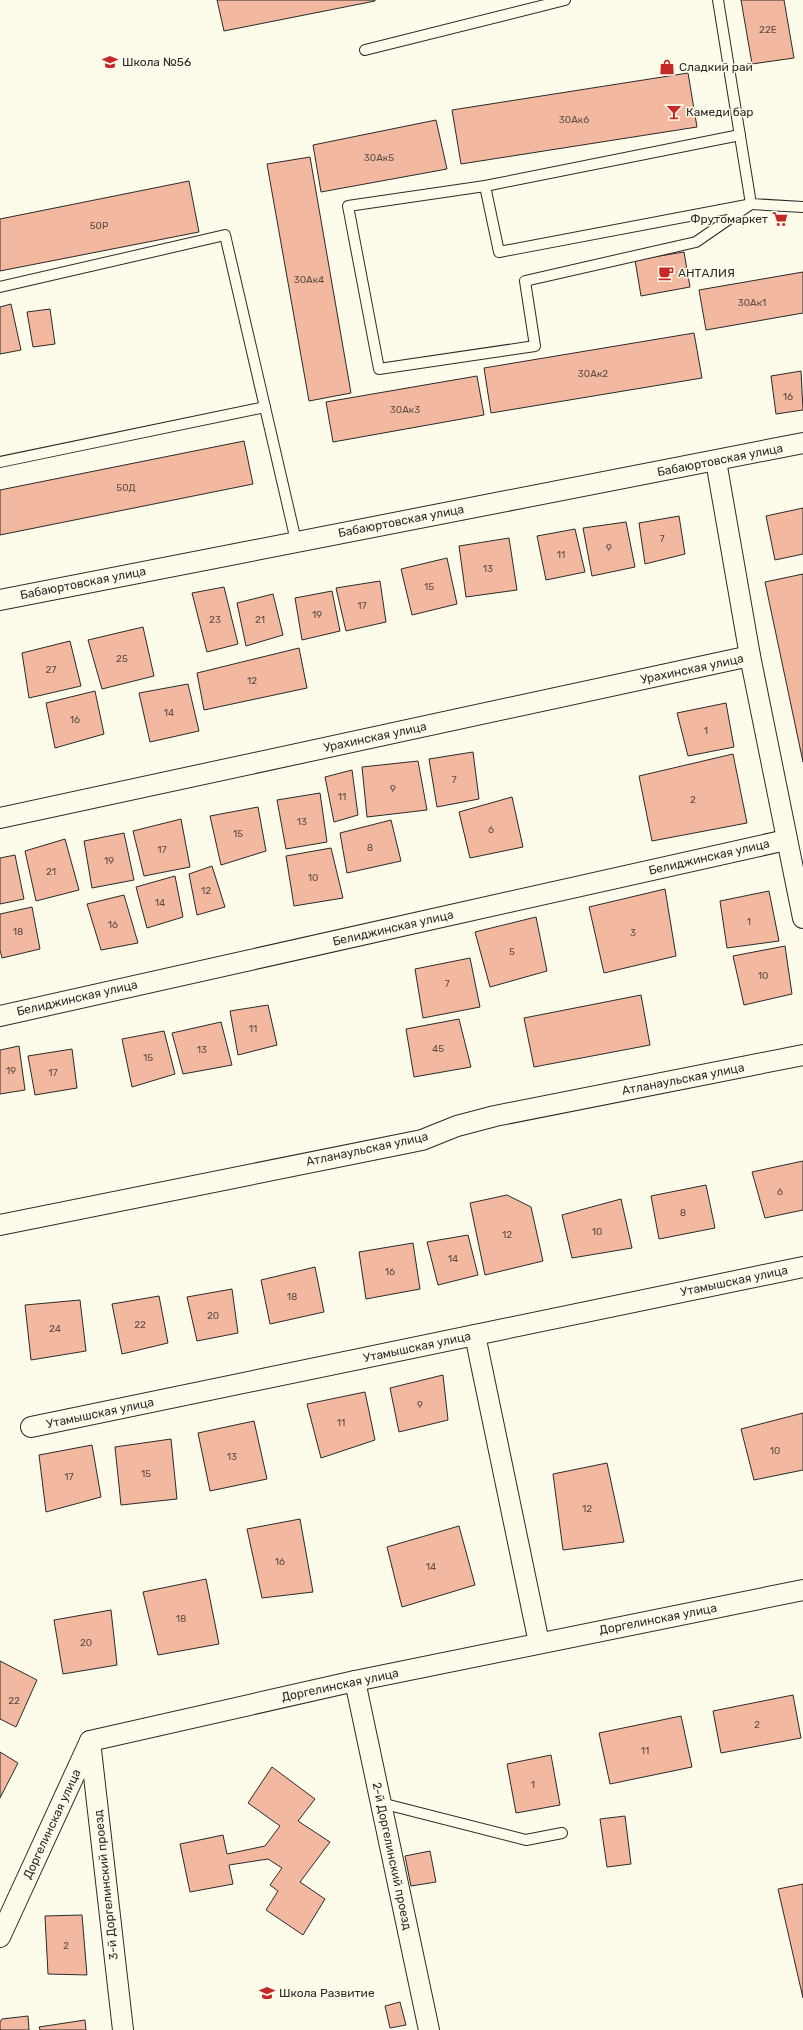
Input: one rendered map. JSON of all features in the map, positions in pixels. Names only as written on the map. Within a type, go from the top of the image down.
[{"type":"street","name":"Бабаюртовская улица","points":[[0,600],[803,443]]},
{"type":"street","points":[[716,461],[750,656],[803,918]]},
{"type":"street","name":"Урахинская улица","points":[[0,818],[750,656]]},
{"type":"street","name":"Белиджинская улица","points":[[0,1016],[786,840]]},
{"type":"street","name":"Атланаульская улица","points":[[0,1225],[422,1140],[457,1126],[495,1116],[803,1055]]},
{"type":"street","name":"Утамышская улица","points":[[31,1428],[475,1334],[803,1267]]},
{"type":"street","points":[[475,1334],[539,1643]]},
{"type":"street","name":"Доргелинская улица","points":[[0,1937],[90,1741],[539,1643],[802,1596]]},
{"type":"street","name":"2-й Доргелинский проезд","points":[[355,1682],[429,2030]]},
{"type":"street","name":"3-й Доргелинский проезд","points":[[90,1741],[123,2030]]},
{"type":"lane","points":[[365,50],[565,0]]},
{"type":"lane","points":[[718,0],[751,204]]},
{"type":"lane","points":[[740,135],[485,186],[348,206],[378,369],[536,346],[525,280],[696,242],[751,204]]},
{"type":"lane","points":[[485,186],[499,252],[751,204],[803,207]]},
{"type":"lane","points":[[0,287],[225,235],[296,541]]},
{"type":"lane","points":[[0,462],[265,407]]},
{"type":"lane","points":[[381,1803],[526,1840],[562,1833]]},
{"type":"building","points":[[217,0],[375,0],[375,1],[224,31]]},
{"type":"building","points":[[741,0],[784,0],[794,58],[752,64]]},
{"type":"building","points":[[688,73],[697,127],[461,164],[452,110]]},
{"type":"building","points":[[436,120],[447,169],[321,192],[313,145]]},
{"type":"building","points":[[310,157],[351,393],[309,401],[267,164]]},
{"type":"building","points":[[189,181],[199,232],[0,271],[0,219]]},
{"type":"building","points":[[684,252],[690,287],[641,296],[635,260]]},
{"type":"building","points":[[803,272],[803,313],[706,330],[699,290]]},
{"type":"building","points":[[11,304],[21,350],[0,354],[0,307]]},
{"type":"building","points":[[50,309],[55,344],[33,347],[27,312]]},
{"type":"building","points":[[694,333],[702,378],[491,413],[484,368]]},
{"type":"building","points":[[801,371],[803,410],[776,414],[771,376]]},
{"type":"building","points":[[477,376],[484,415],[333,442],[326,402]]},
{"type":"building","points":[[244,441],[253,484],[0,535],[0,490]]},
{"type":"building","points":[[803,508],[803,554],[775,560],[766,516]]},
{"type":"building","points":[[679,516],[685,554],[645,564],[639,523]]},
{"type":"building","points":[[626,522],[635,567],[592,576],[583,528]]},
{"type":"building","points":[[575,529],[585,572],[546,580],[537,536]]},
{"type":"building","points":[[509,538],[517,590],[466,597],[459,546]]},
{"type":"building","points":[[447,558],[457,604],[412,615],[401,569]]},
{"type":"building","points":[[803,574],[803,762],[765,582]]},
{"type":"building","points":[[380,581],[386,622],[346,631],[336,588]]},
{"type":"building","points":[[224,587],[238,644],[207,652],[192,593]]},
{"type":"building","points":[[332,591],[340,631],[302,640],[295,598]]},
{"type":"building","points":[[273,594],[283,635],[246,646],[237,603]]},
{"type":"building","points":[[143,627],[154,676],[102,689],[88,640]]},
{"type":"building","points":[[70,641],[81,686],[29,698],[22,653]]},
{"type":"building","points":[[299,648],[307,688],[204,710],[197,673]]},
{"type":"building","points":[[188,684],[199,731],[150,742],[139,693]]},
{"type":"building","points":[[95,691],[104,734],[55,748],[46,703]]},
{"type":"building","points":[[726,703],[734,747],[688,756],[677,713]]},
{"type":"building","points":[[473,752],[479,799],[437,807],[429,759]]},
{"type":"building","points":[[733,754],[747,823],[652,841],[639,776]]},
{"type":"building","points":[[418,761],[427,810],[367,817],[362,767]]},
{"type":"building","points":[[352,770],[358,815],[334,822],[325,777]]},
{"type":"building","points":[[320,793],[327,842],[286,849],[277,800]]},
{"type":"building","points":[[512,797],[523,847],[470,858],[459,812]]},
{"type":"building","points":[[258,807],[266,851],[221,865],[210,816]]},
{"type":"building","points":[[181,819],[190,867],[144,876],[133,831]]},
{"type":"building","points":[[391,820],[401,861],[347,873],[340,833]]},
{"type":"building","points":[[124,833],[134,880],[92,888],[84,841]]},
{"type":"building","points":[[65,839],[79,890],[36,901],[25,851]]},
{"type":"building","points":[[331,848],[343,898],[294,906],[286,856]]},
{"type":"building","points":[[15,855],[24,899],[0,904],[0,858]]},
{"type":"building","points":[[212,866],[225,907],[197,915],[189,874]]},
{"type":"building","points":[[175,876],[183,917],[147,928],[136,887]]},
{"type":"building","points":[[665,889],[676,956],[604,973],[589,907]]},
{"type":"building","points":[[769,891],[779,941],[727,948],[720,901]]},
{"type":"building","points":[[124,895],[138,943],[101,950],[87,904]]},
{"type":"building","points":[[32,907],[40,949],[2,958],[0,950],[0,914]]},
{"type":"building","points":[[536,917],[547,971],[490,987],[475,932]]},
{"type":"building","points":[[785,946],[792,994],[744,1005],[733,956]]},
{"type":"building","points":[[470,958],[480,1007],[423,1018],[415,969]]},
{"type":"building","points":[[641,995],[650,1045],[534,1067],[524,1018]]},
{"type":"building","points":[[268,1005],[277,1045],[238,1055],[230,1011]]},
{"type":"building","points":[[459,1019],[471,1067],[414,1077],[406,1029]]},
{"type":"building","points":[[221,1022],[232,1065],[183,1074],[172,1033]]},
{"type":"building","points":[[164,1031],[175,1074],[132,1087],[122,1039]]},
{"type":"building","points":[[19,1046],[25,1090],[0,1094],[0,1050]]},
{"type":"building","points":[[72,1049],[77,1088],[35,1095],[28,1056]]},
{"type":"building","points":[[803,1161],[803,1210],[765,1218],[752,1172]]},
{"type":"building","points":[[706,1185],[715,1228],[659,1239],[651,1196]]},
{"type":"building","points":[[507,1195],[531,1207],[543,1261],[485,1275],[470,1203]]},
{"type":"building","points":[[621,1199],[632,1248],[572,1258],[562,1215]]},
{"type":"building","points":[[468,1235],[478,1275],[438,1285],[427,1242]]},
{"type":"building","points":[[413,1243],[420,1289],[366,1299],[359,1252]]},
{"type":"building","points":[[315,1267],[324,1312],[270,1324],[261,1280]]},
{"type":"building","points":[[232,1289],[238,1333],[197,1341],[187,1297]]},
{"type":"building","points":[[159,1296],[168,1343],[122,1354],[112,1304]]},
{"type":"building","points":[[80,1300],[86,1351],[31,1360],[25,1305]]},
{"type":"building","points":[[443,1375],[448,1420],[399,1432],[390,1388]]},
{"type":"building","points":[[365,1392],[375,1440],[321,1458],[307,1404]]},
{"type":"building","points":[[803,1413],[803,1470],[754,1480],[741,1429]]},
{"type":"building","points":[[254,1421],[267,1479],[210,1491],[198,1433]]},
{"type":"building","points":[[171,1439],[177,1499],[121,1505],[115,1447]]},
{"type":"building","points":[[92,1445],[101,1497],[46,1512],[39,1455]]},
{"type":"building","points":[[607,1463],[624,1542],[563,1550],[553,1474]]},
{"type":"building","points":[[300,1519],[313,1592],[262,1598],[247,1529]]},
{"type":"building","points":[[459,1526],[475,1585],[402,1607],[387,1547]]},
{"type":"building","points":[[206,1579],[219,1644],[158,1655],[143,1592]]},
{"type":"building","points":[[111,1610],[117,1665],[63,1674],[54,1620]]},
{"type":"building","points":[[0,1661],[37,1680],[16,1727],[0,1719]]},
{"type":"building","points":[[793,1695],[801,1738],[721,1753],[713,1711]]},
{"type":"building","points":[[681,1716],[692,1767],[610,1784],[599,1733]]},
{"type":"building","points":[[0,1752],[18,1763],[0,1798]]},
{"type":"building","points":[[551,1755],[560,1805],[516,1813],[507,1764]]},
{"type":"building","points":[[272,1767],[315,1799],[298,1821],[330,1842],[300,1882],[325,1899],[303,1935],[266,1910],[278,1891],[270,1885],[282,1868],[268,1859],[229,1865],[233,1884],[190,1892],[180,1844],[223,1835],[227,1854],[265,1846],[280,1826],[248,1803]]},
{"type":"building","points":[[625,1816],[631,1864],[607,1867],[600,1819]]},
{"type":"building","points":[[430,1851],[436,1882],[411,1886],[405,1856]]},
{"type":"building","points":[[803,1884],[803,1998],[778,1889]]},
{"type":"building","points":[[82,1915],[87,1975],[48,1974],[45,1916]]},
{"type":"building","points":[[400,2002],[406,2025],[390,2028],[385,2006]]},
{"type":"building","points":[[28,2016],[29,2030],[0,2030],[0,2022],[2,2019]]},
{"type":"building","points":[[85,2020],[86,2030],[40,2030],[39,2027]]},
{"type":"place","name":"Школа №56","points":[[110,62]]},
{"type":"place","name":"Сладкий рай","points":[[667,67]]},
{"type":"place","name":"Камеди бар","points":[[674,112]]},
{"type":"place","name":"Фрутомаркет","points":[[780,219]]},
{"type":"place","name":"АНТАЛИЯ","points":[[666,273]]},
{"type":"place","name":"Школа Развитие","points":[[267,1993]]}]
